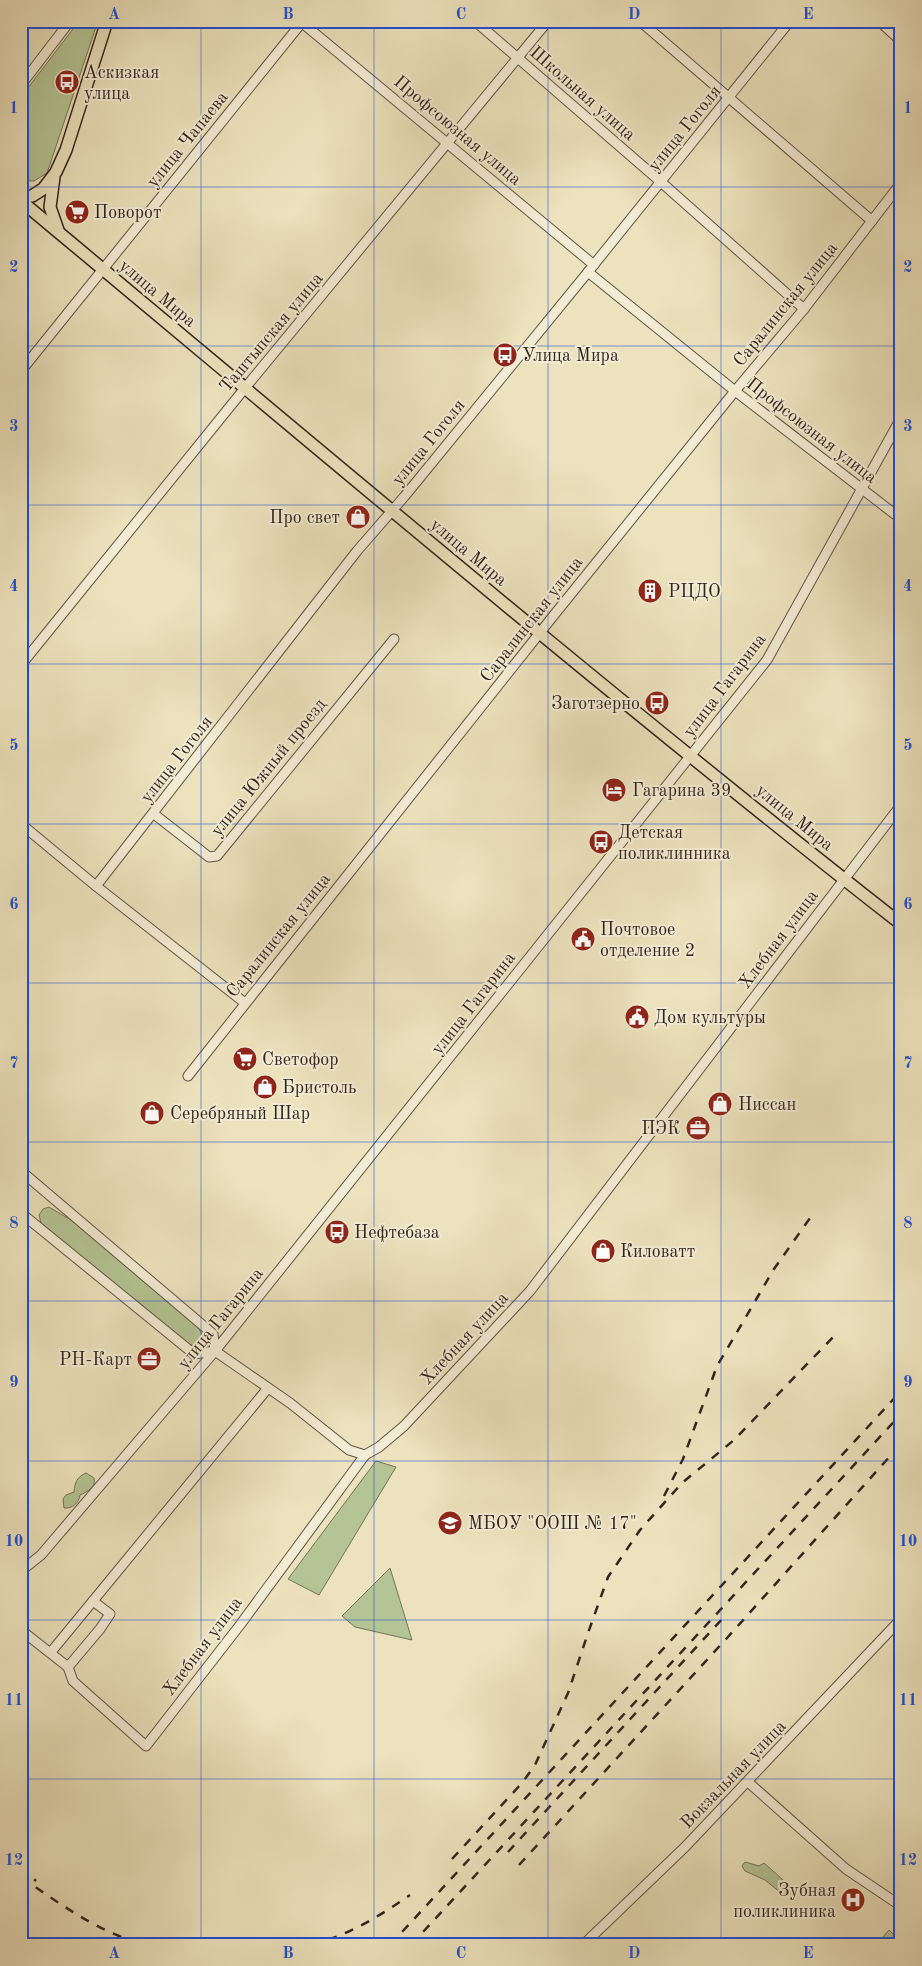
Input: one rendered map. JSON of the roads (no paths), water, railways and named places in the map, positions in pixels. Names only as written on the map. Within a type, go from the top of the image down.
[{"type":"main road","points":[[21,199],[43,190],[56,172],[66,150],[107,21]]},
{"type":"main road","points":[[56,172],[50,208],[58,232]]},
{"type":"main road","name":"улица Мира","points":[[21,199],[102,269],[540,633],[901,924]]},
{"type":"main road","points":[[898,1945],[901,1942]]},
{"type":"street","points":[[21,84],[70,21]]},
{"type":"street","name":"Школьная улица","points":[[476,21],[804,309]]},
{"type":"street","name":"Таштыпская улица","points":[[21,664],[245,388],[548,21]]},
{"type":"street","points":[[640,21],[872,221]]},
{"type":"street","name":"улица Гоголя","points":[[96,886],[154,814],[357,551],[594,265],[790,21]]},
{"type":"street","points":[[879,21],[901,41]]},
{"type":"street","name":"Профсоюзная улица","points":[[302,22],[594,265]]},
{"type":"street","name":"улица Чапаева","points":[[21,371],[302,22]]},
{"type":"street","name":"Саралинская улица","points":[[188,1076],[540,633],[735,391],[804,309],[901,184]]},
{"type":"street","name":"Профсоюзная улица","points":[[588,272],[735,391],[901,519]]},
{"type":"street","name":"улица Гагарина","points":[[21,1571],[41,1555],[215,1351],[767,660],[860,488],[901,418]]},
{"type":"street","name":"улица Южный проезд","points":[[154,814],[209,857],[217,856],[394,638]]},
{"type":"street","name":"Хлебная улица","points":[[21,1630],[68,1667],[73,1680],[146,1746],[240,1625],[365,1455],[379,1447],[404,1426],[530,1292],[591,1214],[843,879],[901,806]]},
{"type":"street","points":[[21,824],[96,886],[245,1003]]},
{"type":"street","points":[[21,1171],[213,1334],[215,1351]]},
{"type":"street","points":[[21,1213],[194,1354],[215,1351],[268,1388],[349,1450],[365,1455]]},
{"type":"street","points":[[51,1652],[268,1388]]},
{"type":"street","points":[[68,1667],[110,1614],[93,1601]]},
{"type":"street","name":"Вокзальная улица","points":[[583,1945],[685,1847],[901,1619]]},
{"type":"street","points":[[748,1782],[846,1869],[901,1906]]},
{"type":"railway","points":[[664,1496],[683,1459],[717,1366],[774,1269],[810,1218]]},
{"type":"railway","points":[[452,1859],[522,1783],[535,1765],[568,1693],[608,1577],[640,1530],[682,1483],[734,1440],[836,1334]]},
{"type":"railway","points":[[390,1945],[901,1391]]},
{"type":"railway","points":[[411,1945],[901,1414]]},
{"type":"railway","points":[[519,1865],[727,1638],[901,1444]]},
{"type":"railway","points":[[508,1852],[724,1617]]},
{"type":"railway","points":[[21,1867],[36,1881]]},
{"type":"railway","points":[[21,1877],[95,1925],[145,1945]]},
{"type":"railway","points":[[311,1945],[363,1924],[410,1895]]},
{"type":"place","name":"Аскизкая улица","points":[[67,82]]},
{"type":"place","name":"Поворот","points":[[77,212]]},
{"type":"place","name":"Улица Мира","points":[[505,355]]},
{"type":"place","name":"Про свет","points":[[358,517]]},
{"type":"place","name":"РЦДО","points":[[650,591]]},
{"type":"place","name":"Заготзерно","points":[[657,703]]},
{"type":"place","name":"Гагарина 39","points":[[614,790]]},
{"type":"place","name":"Детская поликлинника","points":[[601,842]]},
{"type":"place","name":"Почтовое отделение 2","points":[[583,939]]},
{"type":"place","name":"Дом культуры","points":[[637,1017]]},
{"type":"place","name":"Светофор","points":[[245,1059]]},
{"type":"place","name":"Бристоль","points":[[265,1087]]},
{"type":"place","name":"Ниссан","points":[[720,1104]]},
{"type":"place","name":"Серебряный Шар","points":[[152,1113]]},
{"type":"place","name":"ПЭК","points":[[698,1128]]},
{"type":"place","name":"Нефтебаза","points":[[337,1232]]},
{"type":"place","name":"Киловатт","points":[[603,1251]]},
{"type":"place","name":"РН-Карт","points":[[149,1359]]},
{"type":"place","name":"МБОУ \"ООШ № 17\"","points":[[450,1523]]},
{"type":"place","name":"Зубная поликлиника","points":[[853,1900]]}]
